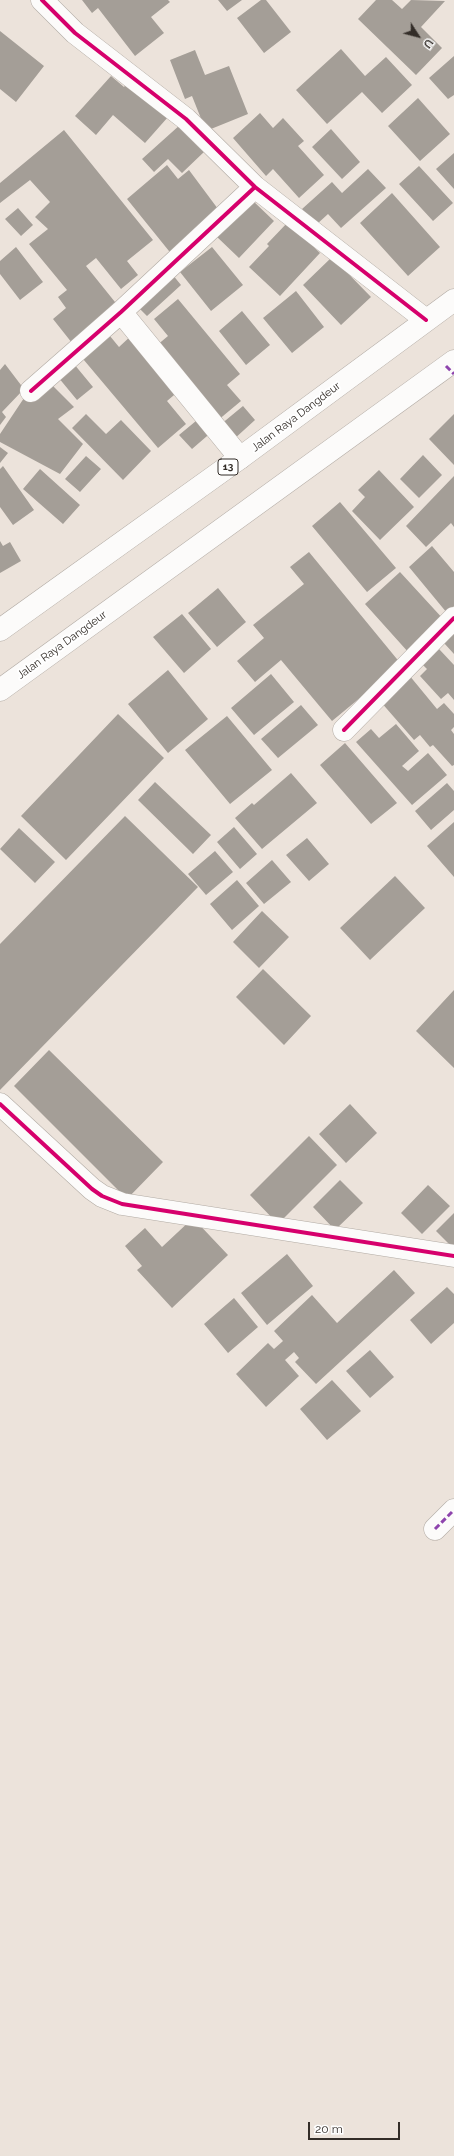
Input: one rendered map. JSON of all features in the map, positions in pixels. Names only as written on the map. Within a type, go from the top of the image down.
[{"type":"main road","points":[[42,0],[75,33],[186,119],[255,187],[426,320]]},
{"type":"main road","points":[[31,391],[121,312],[255,187]]},
{"type":"main road","name":"Jalan Raya Dangdeur","points":[[0,630],[240,458],[454,300]]},
{"type":"main road","points":[[121,312],[240,458]]},
{"type":"main road","name":"Jalan Raya Dangdeur","points":[[0,690],[451,367]]},
{"type":"main road","points":[[344,730],[454,618]]},
{"type":"main road","points":[[0,1104],[92,1189],[102,1196],[122,1204],[454,1256]]},
{"type":"main road","points":[[435,1529],[454,1510]]},
{"type":"building","points":[[82,0],[168,0],[170,2],[151,17],[164,33],[135,56],[98,8],[92,13]]},
{"type":"building","points":[[218,0],[242,0],[227,11]]},
{"type":"building","points":[[261,0],[266,0],[291,32],[264,53],[237,18]]},
{"type":"building","points":[[376,0],[392,0],[402,9],[411,0],[445,1],[421,27],[442,48],[416,75],[358,19]]},
{"type":"building","points":[[0,31],[44,66],[16,102],[0,89]]},
{"type":"building","points":[[341,49],[365,76],[386,57],[412,85],[382,113],[362,92],[327,124],[296,90]]},
{"type":"building","points":[[195,50],[205,75],[229,66],[248,114],[206,131],[192,96],[185,99],[170,60]]},
{"type":"building","points":[[454,56],[454,95],[448,99],[429,78]]},
{"type":"building","points":[[111,76],[124,87],[128,82],[168,117],[145,143],[113,115],[96,135],[75,116]]},
{"type":"building","points":[[418,98],[450,134],[420,161],[388,126]]},
{"type":"building","points":[[260,113],[273,128],[283,118],[304,141],[298,146],[324,175],[299,198],[273,169],[266,176],[233,138]]},
{"type":"building","points":[[181,124],[205,151],[182,173],[168,159],[154,172],[142,159]]},
{"type":"building","points":[[331,129],[360,162],[342,179],[312,147]]},
{"type":"building","points":[[64,130],[153,240],[127,261],[138,275],[121,289],[96,258],[86,266],[119,307],[76,348],[53,319],[66,308],[58,297],[67,290],[29,244],[48,229],[35,217],[50,202],[30,180],[0,203],[0,183]]},
{"type":"building","points":[[454,153],[454,189],[436,169]]},
{"type":"building","points":[[167,165],[178,179],[189,170],[221,213],[173,256],[127,199]]},
{"type":"building","points":[[419,166],[453,203],[433,221],[399,184]]},
{"type":"building","points":[[368,169],[386,188],[341,228],[328,214],[316,225],[302,209],[332,182],[342,193]]},
{"type":"building","points":[[392,193],[440,247],[408,276],[360,223]]},
{"type":"building","points":[[251,199],[274,221],[239,258],[216,236]]},
{"type":"building","points":[[18,208],[33,225],[21,236],[5,219]]},
{"type":"building","points":[[288,222],[320,253],[280,296],[249,267],[269,246],[267,244]]},
{"type":"building","points":[[16,247],[43,282],[20,300],[0,274],[0,261]]},
{"type":"building","points":[[212,247],[243,285],[211,311],[180,272]]},
{"type":"building","points":[[332,257],[371,297],[341,325],[303,285]]},
{"type":"building","points":[[172,274],[181,285],[147,316],[137,306]]},
{"type":"building","points":[[296,291],[324,327],[292,353],[263,318]]},
{"type":"building","points":[[178,299],[240,374],[227,385],[241,401],[217,421],[156,346],[168,336],[154,319]]},
{"type":"building","points":[[242,311],[270,345],[246,365],[219,331]]},
{"type":"building","points":[[105,330],[119,347],[133,334],[180,390],[167,401],[186,424],[158,448],[78,353]]},
{"type":"building","points":[[5,364],[24,389],[2,412],[6,417],[0,425],[0,370]]},
{"type":"building","points":[[74,364],[93,387],[77,400],[58,377]]},
{"type":"building","points":[[49,382],[74,407],[58,419],[83,444],[60,474],[0,442],[0,434],[26,395]]},
{"type":"building","points":[[243,406],[255,420],[233,440],[220,425]]},
{"type":"building","points":[[86,414],[106,434],[121,420],[151,451],[123,480],[72,428]]},
{"type":"building","points":[[454,414],[454,465],[429,439]]},
{"type":"building","points":[[202,416],[214,430],[192,449],[179,435]]},
{"type":"building","points":[[0,447],[8,453],[0,463]]},
{"type":"building","points":[[423,455],[442,475],[419,498],[400,479]]},
{"type":"building","points":[[86,456],[101,469],[80,492],[65,479]]},
{"type":"building","points":[[3,466],[34,510],[13,525],[0,507],[0,469]]},
{"type":"building","points":[[40,469],[80,505],[63,524],[23,489]]},
{"type":"building","points":[[379,470],[414,507],[380,540],[352,511],[365,497],[358,490]]},
{"type":"building","points":[[454,476],[454,527],[451,523],[426,547],[406,526]]},
{"type":"building","points":[[340,502],[396,568],[367,592],[312,526]]},
{"type":"building","points":[[0,541],[3,546],[10,542],[21,561],[0,573]]},
{"type":"building","points":[[432,546],[454,572],[454,606],[447,613],[409,567]]},
{"type":"building","points":[[309,552],[401,664],[332,721],[281,660],[255,682],[237,661],[264,638],[253,625],[304,584],[290,567]]},
{"type":"building","points":[[400,572],[445,621],[409,653],[365,604]]},
{"type":"building","points":[[218,588],[246,622],[217,647],[188,613]]},
{"type":"building","points":[[182,614],[211,649],[184,673],[153,637]]},
{"type":"building","points":[[454,634],[454,654],[444,643]]},
{"type":"building","points":[[439,649],[454,665],[454,700],[448,693],[441,699],[420,676],[427,669],[422,664]]},
{"type":"building","points":[[168,670],[208,719],[168,753],[128,704]]},
{"type":"building","points":[[271,674],[294,702],[254,735],[231,708]]},
{"type":"building","points":[[409,675],[437,709],[444,703],[454,714],[454,727],[451,730],[454,734],[454,765],[452,766],[433,745],[430,747],[420,735],[414,740],[380,701]]},
{"type":"building","points":[[301,705],[318,725],[278,758],[261,739]]},
{"type":"building","points":[[118,714],[164,758],[66,860],[21,816]]},
{"type":"building","points":[[227,716],[272,770],[230,804],[185,750]]},
{"type":"building","points":[[396,724],[419,751],[402,766],[408,771],[428,753],[447,775],[412,805],[356,742],[371,729],[379,738]]},
{"type":"building","points":[[345,743],[397,803],[371,824],[320,765]]},
{"type":"building","points":[[291,773],[317,803],[262,849],[235,818],[252,803],[254,805]]},
{"type":"building","points":[[155,782],[211,835],[193,854],[138,800]]},
{"type":"building","points":[[447,783],[454,791],[454,810],[431,830],[415,811]]},
{"type":"building","points":[[125,816],[198,887],[0,1090],[0,944]]},
{"type":"building","points":[[454,822],[454,877],[427,846]]},
{"type":"building","points":[[234,827],[257,854],[240,869],[217,842]]},
{"type":"building","points":[[19,828],[55,862],[35,883],[0,849]]},
{"type":"building","points":[[307,838],[329,864],[309,881],[286,855]]},
{"type":"building","points":[[215,851],[233,872],[206,895],[188,874]]},
{"type":"building","points":[[272,860],[291,882],[264,904],[246,883]]},
{"type":"building","points":[[395,876],[425,908],[370,960],[340,928]]},
{"type":"building","points":[[237,880],[259,906],[232,930],[210,904]]},
{"type":"building","points":[[262,911],[289,937],[259,968],[233,942]]},
{"type":"building","points":[[263,969],[311,1016],[284,1045],[236,997]]},
{"type":"building","points":[[454,990],[454,1068],[416,1031]]},
{"type":"building","points":[[49,1050],[163,1162],[127,1199],[14,1086]]},
{"type":"building","points":[[350,1104],[377,1133],[346,1163],[319,1134]]},
{"type":"building","points":[[309,1136],[337,1165],[278,1224],[250,1195]]},
{"type":"building","points":[[340,1180],[363,1203],[335,1230],[313,1207]]},
{"type":"building","points":[[428,1185],[450,1206],[422,1234],[401,1213]]},
{"type":"building","points":[[454,1213],[454,1246],[453,1248],[436,1231]]},
{"type":"building","points":[[193,1218],[228,1255],[172,1308],[137,1270],[142,1266],[125,1246],[145,1228],[162,1247]]},
{"type":"building","points":[[287,1254],[313,1286],[267,1325],[241,1293]]},
{"type":"building","points":[[394,1270],[415,1293],[316,1384],[295,1362],[299,1358],[294,1352],[285,1360],[299,1376],[266,1407],[236,1374],[268,1343],[274,1349],[283,1341],[274,1331],[312,1295],[337,1323]]},
{"type":"building","points":[[447,1287],[454,1294],[454,1323],[431,1344],[410,1320]]},
{"type":"building","points":[[234,1298],[258,1327],[228,1353],[204,1324]]},
{"type":"building","points":[[370,1350],[394,1377],[370,1398],[346,1371]]},
{"type":"building","points":[[332,1380],[361,1411],[327,1440],[300,1409]]},
{"type":"marked path","points":[[446,366],[454,374]]},
{"type":"marked path","points":[[435,1529],[454,1510]]},
{"type":"cycle path","points":[[42,0],[75,33],[186,119],[255,187],[426,320]]},
{"type":"cycle path","points":[[31,391],[121,312],[255,187]]},
{"type":"cycle path","points":[[344,730],[454,618]]},
{"type":"cycle path","points":[[0,1104],[92,1189],[102,1196],[122,1204],[454,1256]]}]
